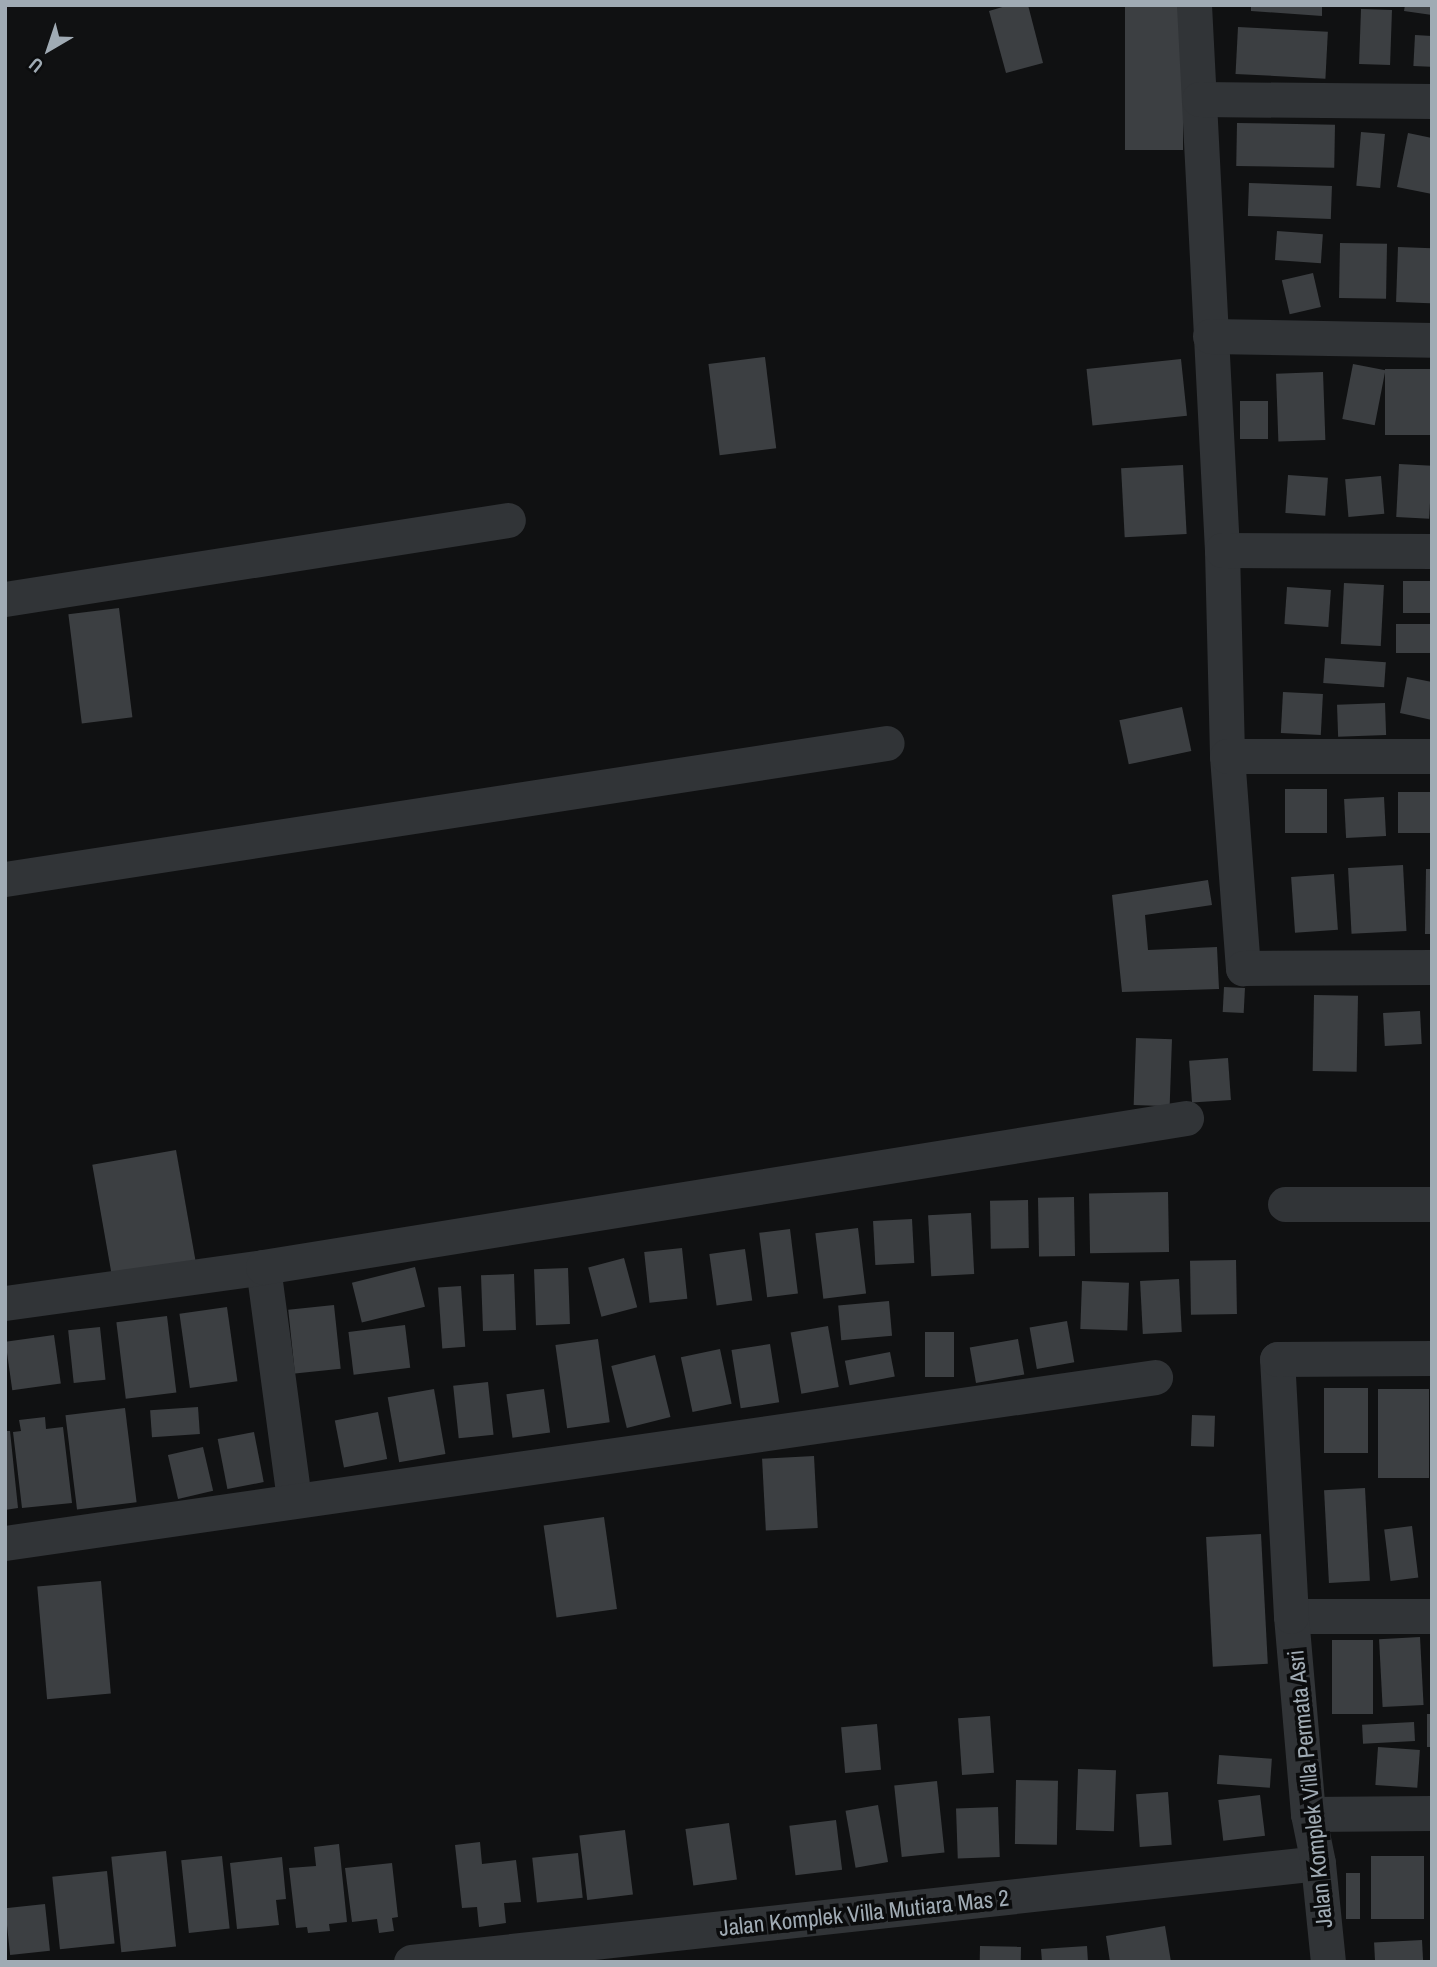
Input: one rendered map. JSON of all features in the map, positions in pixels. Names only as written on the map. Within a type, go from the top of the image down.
[{"type":"street","points":[[1194,5],[1223,550],[1227,756],[1243,968],[1432,967]]},
{"type":"street","points":[[1199,99],[1432,101]]},
{"type":"street","points":[[1210,336],[1432,340]]},
{"type":"street","points":[[5,599],[508,520]]},
{"type":"street","points":[[1223,550],[1432,551]]},
{"type":"street","points":[[5,879],[887,743]]},
{"type":"street","points":[[1227,756],[1432,756]]},
{"type":"street","points":[[5,1303],[263,1267],[1186,1118]]},
{"type":"street","points":[[1285,1204],[1432,1204]]},
{"type":"street","points":[[263,1267],[294,1499]]},
{"type":"street","name":"Jalan Komplek Villa Permata Asri","points":[[1328,1962],[1318,1863],[1308,1814],[1291,1616],[1277,1359],[1432,1358]]},
{"type":"street","points":[[5,1543],[294,1499],[1154,1377]]},
{"type":"street","name":"Jalan Komplek Villa Permata Asri","points":[[1291,1616],[1432,1616]]},
{"type":"street","points":[[1308,1814],[1432,1813]]},
{"type":"street","name":"Jalan Komplek Villa Mutiara Mas 2","points":[[411,1962],[1318,1863]]},
{"type":"building","points":[[1009,5],[1028,5],[1043,63],[1006,73],[989,11]]},
{"type":"building","points":[[1125,5],[1183,5],[1183,150],[1125,150]]},
{"type":"building","points":[[1251,5],[1322,5],[1322,16],[1251,11]]},
{"type":"building","points":[[1405,5],[1432,5],[1432,15],[1404,11]]},
{"type":"building","points":[[1361,9],[1392,10],[1390,65],[1359,64]]},
{"type":"building","points":[[1238,27],[1328,32],[1325,79],[1236,74]]},
{"type":"building","points":[[1415,35],[1432,36],[1430,67],[1413,66]]},
{"type":"building","points":[[1237,123],[1335,125],[1334,168],[1236,166]]},
{"type":"building","points":[[1361,132],[1385,134],[1380,188],[1356,186]]},
{"type":"building","points":[[1408,133],[1432,138],[1432,194],[1397,187]]},
{"type":"building","points":[[1249,183],[1332,186],[1331,219],[1248,216]]},
{"type":"building","points":[[1277,231],[1323,234],[1321,263],[1275,260]]},
{"type":"building","points":[[1340,243],[1387,244],[1386,299],[1339,298]]},
{"type":"building","points":[[1398,247],[1432,248],[1430,303],[1396,302]]},
{"type":"building","points":[[1313,273],[1321,307],[1290,314],[1282,280]]},
{"type":"building","points":[[765,357],[776,448],[720,455],[708,364]]},
{"type":"building","points":[[1181,359],[1187,416],[1092,426],[1087,369]]},
{"type":"building","points":[[1353,364],[1385,370],[1375,425],[1342,419]]},
{"type":"building","points":[[1385,369],[1432,369],[1432,435],[1385,435]]},
{"type":"building","points":[[1323,372],[1325,440],[1278,442],[1276,374]]},
{"type":"building","points":[[1240,401],[1268,401],[1268,439],[1240,439]]},
{"type":"building","points":[[1399,464],[1432,466],[1429,519],[1396,517]]},
{"type":"building","points":[[1183,465],[1187,534],[1125,537],[1121,468]]},
{"type":"building","points":[[1288,475],[1328,478],[1325,516],[1285,513]]},
{"type":"building","points":[[1381,476],[1384,514],[1348,517],[1345,479]]},
{"type":"building","points":[[1403,581],[1432,581],[1432,613],[1403,613]]},
{"type":"building","points":[[1344,583],[1384,585],[1381,646],[1341,644]]},
{"type":"building","points":[[1287,587],[1331,590],[1328,627],[1284,624]]},
{"type":"building","points":[[119,608],[132,717],[82,723],[68,614]]},
{"type":"building","points":[[1396,624],[1432,624],[1432,653],[1396,653]]},
{"type":"building","points":[[1325,658],[1386,662],[1384,687],[1323,683]]},
{"type":"building","points":[[1407,677],[1432,682],[1432,720],[1400,713]]},
{"type":"building","points":[[1283,692],[1323,694],[1321,735],[1281,733]]},
{"type":"building","points":[[1385,703],[1386,735],[1338,737],[1337,705]]},
{"type":"building","points":[[1182,707],[1191,751],[1129,764],[1119,720]]},
{"type":"building","points":[[1285,789],[1327,789],[1327,833],[1285,833]]},
{"type":"building","points":[[1398,792],[1432,792],[1432,833],[1398,833]]},
{"type":"building","points":[[1384,797],[1386,836],[1346,838],[1344,799]]},
{"type":"building","points":[[1403,865],[1406,931],[1352,934],[1348,868]]},
{"type":"building","points":[[1426,869],[1432,869],[1432,934],[1425,934]]},
{"type":"building","points":[[1334,874],[1338,930],[1295,933],[1291,877]]},
{"type":"building","points":[[1208,880],[1212,905],[1145,915],[1148,950],[1217,947],[1219,989],[1122,992],[1112,895]]},
{"type":"building","points":[[1224,987],[1245,988],[1244,1013],[1223,1012]]},
{"type":"building","points":[[1314,995],[1358,996],[1357,1072],[1313,1071]]},
{"type":"building","points":[[1420,1011],[1422,1044],[1385,1046],[1383,1013]]},
{"type":"building","points":[[1136,1038],[1172,1039],[1170,1106],[1134,1105]]},
{"type":"building","points":[[1228,1058],[1231,1100],[1192,1103],[1189,1061]]},
{"type":"building","points":[[176,1150],[196,1261],[112,1276],[92,1165]]},
{"type":"building","points":[[1168,1192],[1169,1252],[1090,1253],[1089,1193]]},
{"type":"building","points":[[1074,1197],[1075,1256],[1039,1257],[1038,1198]]},
{"type":"building","points":[[1028,1200],[1029,1248],[991,1249],[990,1201]]},
{"type":"building","points":[[971,1213],[974,1274],[931,1276],[928,1215]]},
{"type":"building","points":[[912,1219],[914,1263],[875,1265],[873,1221]]},
{"type":"building","points":[[858,1228],[866,1294],[823,1299],[815,1233]]},
{"type":"building","points":[[790,1229],[798,1294],[767,1297],[759,1233]]},
{"type":"building","points":[[682,1248],[687,1299],[650,1303],[644,1252]]},
{"type":"building","points":[[745,1249],[752,1300],[717,1306],[709,1254]]},
{"type":"building","points":[[624,1258],[637,1307],[601,1317],[588,1268]]},
{"type":"building","points":[[1236,1260],[1237,1314],[1191,1315],[1190,1261]]},
{"type":"building","points":[[415,1267],[425,1307],[362,1323],[352,1283]]},
{"type":"building","points":[[568,1268],[570,1324],[536,1325],[534,1269]]},
{"type":"building","points":[[514,1274],[516,1330],[483,1331],[481,1275]]},
{"type":"building","points":[[1179,1279],[1182,1332],[1143,1334],[1140,1281]]},
{"type":"building","points":[[1082,1281],[1129,1283],[1127,1331],[1080,1329]]},
{"type":"building","points":[[461,1286],[465,1347],[442,1348],[438,1288]]},
{"type":"building","points":[[889,1301],[892,1336],[841,1340],[838,1305]]},
{"type":"building","points":[[334,1305],[341,1369],[295,1373],[288,1310]]},
{"type":"building","points":[[227,1307],[237,1381],[190,1388],[179,1314]]},
{"type":"building","points":[[167,1316],[176,1392],[126,1399],[116,1322]]},
{"type":"building","points":[[1067,1321],[1074,1362],[1037,1369],[1030,1328]]},
{"type":"building","points":[[405,1325],[410,1368],[354,1375],[348,1332]]},
{"type":"building","points":[[828,1326],[839,1387],[801,1394],[791,1333]]},
{"type":"building","points":[[100,1327],[106,1380],[74,1383],[68,1330]]},
{"type":"building","points":[[925,1332],[954,1332],[954,1377],[925,1377]]},
{"type":"building","points":[[54,1335],[61,1384],[12,1390],[5,1342]]},
{"type":"building","points":[[598,1339],[610,1422],[567,1428],[555,1345]]},
{"type":"building","points":[[1018,1339],[1024,1374],[976,1383],[970,1348]]},
{"type":"building","points":[[770,1344],[779,1402],[741,1408],[731,1350]]},
{"type":"building","points":[[720,1349],[732,1404],[693,1412],[681,1357]]},
{"type":"building","points":[[890,1352],[895,1377],[850,1385],[845,1361]]},
{"type":"building","points":[[655,1355],[670,1417],[627,1428],[611,1366]]},
{"type":"building","points":[[488,1382],[494,1435],[459,1438],[453,1386]]},
{"type":"building","points":[[1324,1388],[1368,1388],[1368,1453],[1324,1453]]},
{"type":"building","points":[[434,1389],[445,1454],[399,1462],[388,1397]]},
{"type":"building","points":[[544,1389],[550,1433],[512,1438],[506,1394]]},
{"type":"building","points":[[1378,1389],[1429,1389],[1429,1478],[1378,1478]]},
{"type":"building","points":[[198,1407],[200,1434],[152,1437],[150,1410]]},
{"type":"building","points":[[125,1408],[137,1502],[77,1510],[65,1415]]},
{"type":"building","points":[[378,1412],[387,1459],[344,1468],[335,1420]]},
{"type":"building","points":[[1192,1415],[1215,1416],[1214,1447],[1191,1446]]},
{"type":"building","points":[[45,1417],[46,1429],[63,1427],[72,1503],[22,1508],[13,1432],[21,1431],[19,1420]]},
{"type":"building","points":[[5,1431],[10,1431],[18,1508],[5,1510]]},
{"type":"building","points":[[254,1432],[264,1482],[227,1489],[218,1439]]},
{"type":"building","points":[[203,1447],[213,1491],[178,1499],[168,1455]]},
{"type":"building","points":[[814,1456],[818,1528],[766,1531],[762,1459]]},
{"type":"building","points":[[1365,1488],[1370,1581],[1329,1583],[1324,1490]]},
{"type":"building","points":[[604,1517],[617,1609],[557,1618],[544,1525]]},
{"type":"building","points":[[1412,1526],[1418,1578],[1391,1581],[1384,1529]]},
{"type":"building","points":[[1261,1534],[1268,1664],[1213,1667],[1206,1537]]},
{"type":"building","points":[[101,1581],[111,1694],[47,1699],[37,1587]]},
{"type":"building","points":[[1420,1637],[1424,1705],[1383,1707],[1379,1639]]},
{"type":"building","points":[[1332,1640],[1373,1640],[1373,1714],[1332,1714]]},
{"type":"building","points":[[1427,1714],[1432,1714],[1432,1747],[1427,1747]]},
{"type":"building","points":[[990,1716],[994,1773],[962,1775],[958,1718]]},
{"type":"building","points":[[1414,1722],[1415,1741],[1363,1744],[1362,1725]]},
{"type":"building","points":[[877,1724],[881,1770],[845,1773],[841,1727]]},
{"type":"building","points":[[1378,1747],[1420,1750],[1417,1788],[1375,1785]]},
{"type":"building","points":[[1219,1755],[1272,1759],[1270,1788],[1217,1784]]},
{"type":"building","points":[[1078,1769],[1116,1770],[1114,1831],[1076,1830]]},
{"type":"building","points":[[1016,1780],[1058,1781],[1057,1845],[1015,1844]]},
{"type":"building","points":[[937,1781],[945,1853],[902,1857],[894,1785]]},
{"type":"building","points":[[1168,1792],[1172,1845],[1140,1847],[1136,1794]]},
{"type":"building","points":[[1260,1795],[1265,1836],[1223,1841],[1218,1800]]},
{"type":"building","points":[[878,1805],[888,1862],[856,1868],[846,1811]]},
{"type":"building","points":[[998,1807],[1000,1857],[958,1858],[956,1808]]},
{"type":"building","points":[[836,1820],[842,1870],[795,1875],[789,1826]]},
{"type":"building","points":[[729,1823],[737,1879],[693,1886],[685,1829]]},
{"type":"building","points":[[625,1830],[633,1895],[587,1900],[579,1836]]},
{"type":"building","points":[[480,1842],[482,1864],[516,1860],[521,1902],[504,1903],[506,1923],[479,1927],[477,1907],[462,1908],[455,1845]]},
{"type":"building","points":[[339,1844],[347,1922],[329,1924],[330,1931],[308,1933],[307,1927],[296,1928],[289,1868],[316,1866],[314,1847]]},
{"type":"building","points":[[166,1851],[176,1946],[121,1952],[111,1857]]},
{"type":"building","points":[[578,1853],[583,1898],[537,1903],[532,1858]]},
{"type":"building","points":[[222,1856],[230,1929],[189,1933],[181,1860]]},
{"type":"building","points":[[1371,1856],[1424,1856],[1424,1919],[1371,1919]]},
{"type":"building","points":[[282,1857],[286,1899],[276,1900],[279,1925],[237,1929],[230,1863]]},
{"type":"building","points":[[392,1863],[398,1917],[392,1918],[394,1931],[379,1933],[377,1919],[352,1922],[345,1868]]},
{"type":"building","points":[[107,1871],[115,1944],[60,1949],[52,1877]]},
{"type":"building","points":[[1346,1873],[1360,1873],[1360,1919],[1346,1919]]},
{"type":"building","points":[[45,1904],[50,1951],[10,1955],[5,1908]]},
{"type":"building","points":[[1165,1926],[1171,1962],[1110,1962],[1106,1936]]},
{"type":"building","points":[[1422,1940],[1423,1962],[1375,1962],[1374,1943]]},
{"type":"building","points":[[980,1946],[1021,1947],[1021,1962],[980,1962]]},
{"type":"building","points":[[1087,1946],[1088,1962],[1042,1962],[1041,1949]]}]
